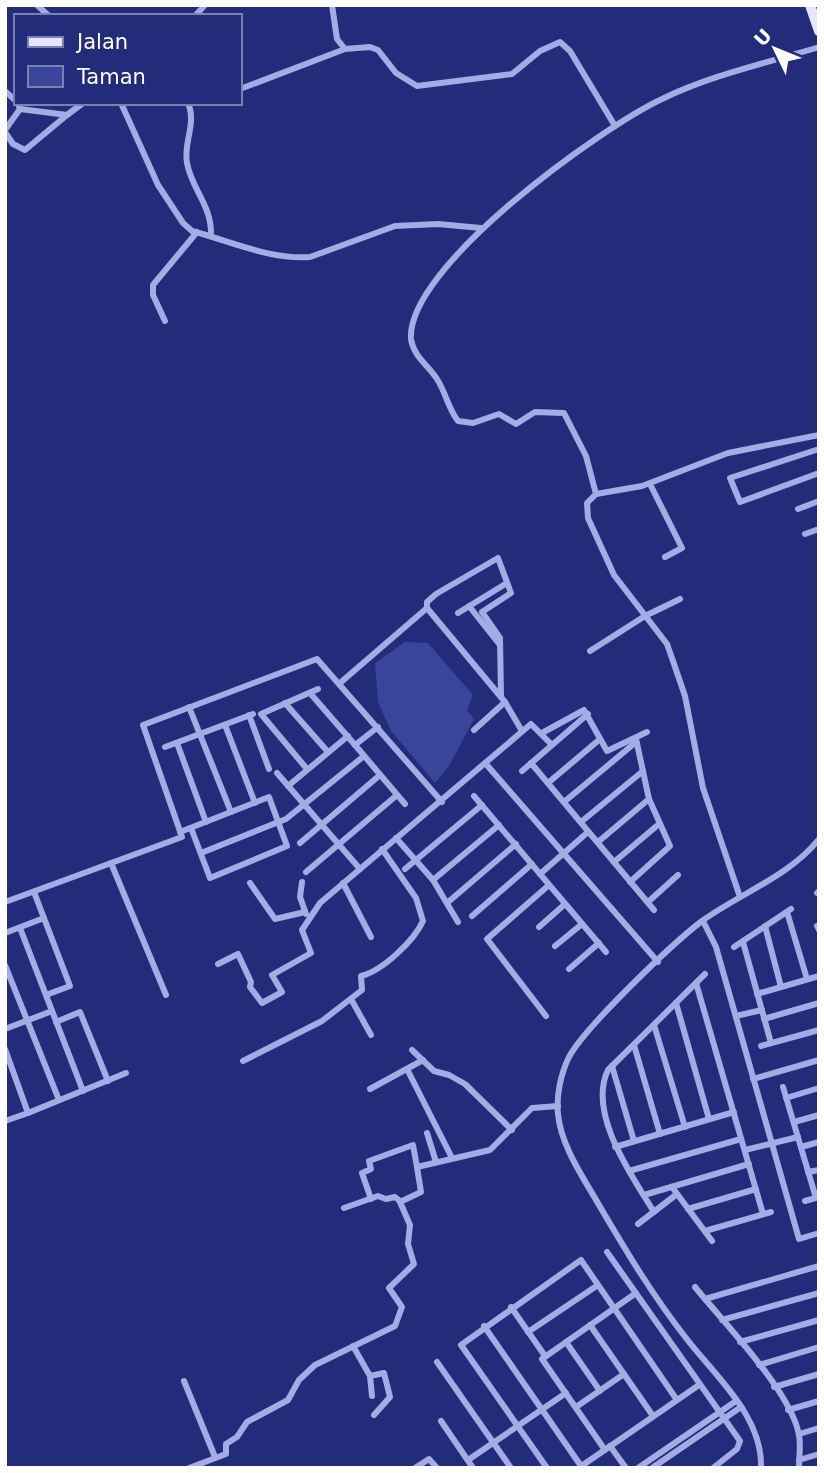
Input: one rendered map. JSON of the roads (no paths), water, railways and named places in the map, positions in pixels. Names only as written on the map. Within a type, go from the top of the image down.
[{"type":"main road","points":[[810,5],[819,31]]},
{"type":"street","points":[[332,5],[337,39],[345,49]]},
{"type":"street","points":[[242,88],[345,49],[370,47],[378,50],[396,73],[417,86],[512,74],[540,51],[560,43],[570,51],[615,126]]},
{"type":"street","points":[[596,494],[586,456],[564,413],[535,412],[516,424],[499,414],[473,423],[458,421],[448,408],[446,394],[435,375],[416,352],[411,341],[413,327],[424,300],[458,251],[481,228],[615,126],[663,98],[819,47]]},
{"type":"street","points":[[18,105],[5,131],[13,144],[25,150],[80,105]]},
{"type":"street","points":[[22,105],[67,115]]},
{"type":"street","points":[[122,105],[158,185],[183,223],[197,232],[268,253],[296,258],[310,257],[395,226],[438,224],[481,228]]},
{"type":"street","points":[[188,105],[192,120],[186,153],[188,167],[209,209],[211,235]]},
{"type":"street","points":[[165,321],[153,295],[153,285],[197,232]]},
{"type":"street","points":[[740,897],[703,788],[679,678],[667,644],[614,575],[588,518],[587,503],[596,494],[650,484],[728,453],[819,435]]},
{"type":"street","points":[[819,449],[730,478],[740,502],[819,473]]},
{"type":"street","points":[[650,484],[682,548],[666,557]]},
{"type":"street","points":[[798,509],[819,501]]},
{"type":"street","points":[[805,534],[818,531]]},
{"type":"street","points":[[474,730],[503,700],[500,638],[482,612],[510,595],[500,560],[496,558],[436,594],[427,602],[427,608],[503,700],[522,731]]},
{"type":"street","points":[[458,613],[507,583]]},
{"type":"street","points":[[590,651],[645,616],[680,599]]},
{"type":"street","points":[[470,606],[500,645]]},
{"type":"street","points":[[340,683],[427,608]]},
{"type":"street","points":[[5,902],[182,837],[144,724],[317,659],[442,802]]},
{"type":"street","points":[[307,769],[261,716],[262,712],[318,689]]},
{"type":"street","points":[[310,693],[405,804]]},
{"type":"street","points":[[285,704],[328,752]]},
{"type":"street","points":[[189,707],[231,812]]},
{"type":"street","points":[[542,733],[583,711],[588,714],[609,751],[636,740]]},
{"type":"street","points":[[522,771],[588,714]]},
{"type":"street","points":[[165,747],[251,715],[269,769]]},
{"type":"street","points":[[250,883],[275,919],[306,915],[532,724],[552,745]]},
{"type":"street","points":[[225,725],[255,803]]},
{"type":"street","points":[[355,746],[379,727]]},
{"type":"street","points":[[564,802],[647,732]]},
{"type":"street","points":[[288,786],[348,736]]},
{"type":"street","points":[[548,783],[600,739]]},
{"type":"street","points":[[630,882],[669,849],[649,799],[636,740]]},
{"type":"street","points":[[177,743],[206,822]]},
{"type":"street","points":[[201,853],[278,822],[305,805],[364,756]]},
{"type":"street","points":[[531,763],[654,910]]},
{"type":"street","points":[[486,764],[658,962]]},
{"type":"street","points":[[581,822],[643,771]]},
{"type":"street","points":[[277,773],[360,869]]},
{"type":"street","points":[[300,843],[380,775]]},
{"type":"street","points":[[306,872],[397,795]]},
{"type":"street","points":[[474,796],[606,951]]},
{"type":"street","points":[[180,832],[269,797],[287,846],[210,878],[191,828]]},
{"type":"street","points":[[598,842],[649,799]]},
{"type":"street","points":[[405,869],[482,804]]},
{"type":"street","points":[[614,862],[659,824]]},
{"type":"street","points":[[433,880],[499,825]]},
{"type":"street","points":[[540,874],[588,832]]},
{"type":"street","points":[[396,838],[433,880],[458,922]]},
{"type":"street","points":[[761,1468],[759,1443],[741,1407],[684,1336],[626,1254],[577,1167],[561,1128],[558,1106],[564,1070],[573,1050],[658,962],[740,897],[797,860],[819,839]]},
{"type":"street","points":[[447,903],[516,844]]},
{"type":"street","points":[[243,1061],[296,1036],[351,999],[363,988],[361,976],[409,944],[423,921],[416,898],[382,849]]},
{"type":"street","points":[[111,863],[166,995]]},
{"type":"street","points":[[472,916],[532,864]]},
{"type":"street","points":[[648,902],[678,875]]},
{"type":"street","points":[[218,964],[239,954],[251,982],[250,988],[262,1003],[269,1002],[282,992],[272,975],[311,953],[302,930],[306,915],[300,897],[302,882]]},
{"type":"street","points":[[343,883],[371,937]]},
{"type":"street","points":[[546,1016],[486,939],[549,884]]},
{"type":"street","points":[[34,892],[70,986],[46,995]]},
{"type":"street","points":[[539,927],[565,904]]},
{"type":"street","points":[[734,947],[788,911],[807,979]]},
{"type":"street","points":[[5,933],[44,918]]},
{"type":"street","points":[[705,923],[712,936],[736,1016],[799,1239],[819,1233]]},
{"type":"street","points":[[555,946],[582,924]]},
{"type":"street","points":[[765,926],[781,987]]},
{"type":"street","points":[[20,928],[83,1091]]},
{"type":"street","points":[[743,942],[771,1043]]},
{"type":"street","points":[[569,969],[599,943]]},
{"type":"street","points":[[5,965],[59,1100]]},
{"type":"street","points":[[654,1212],[615,1147],[602,1096],[605,1076],[705,974]]},
{"type":"street","points":[[757,994],[819,976]]},
{"type":"street","points":[[696,983],[763,1214]]},
{"type":"street","points":[[351,999],[371,1035]]},
{"type":"street","points":[[676,1003],[709,1119]]},
{"type":"street","points":[[764,1019],[819,1003]]},
{"type":"street","points":[[736,1016],[762,1010]]},
{"type":"street","points":[[5,1029],[52,1011]]},
{"type":"street","points":[[56,1022],[80,1012],[108,1081]]},
{"type":"street","points":[[654,1025],[685,1127]]},
{"type":"street","points":[[761,1046],[819,1030]]},
{"type":"street","points":[[634,1045],[660,1133]]},
{"type":"street","points":[[5,1049],[28,1113]]},
{"type":"street","points":[[412,1050],[438,1074],[449,1074],[465,1084],[512,1130]]},
{"type":"street","points":[[370,1089],[423,1060]]},
{"type":"street","points":[[753,1079],[819,1060]]},
{"type":"street","points":[[612,1066],[634,1141]]},
{"type":"street","points":[[407,1069],[452,1158]]},
{"type":"street","points":[[5,1121],[127,1073]]},
{"type":"street","points":[[783,1087],[817,1197],[805,1201]]},
{"type":"street","points":[[786,1098],[819,1088]]},
{"type":"street","points":[[417,1167],[490,1150],[532,1108],[558,1106]]},
{"type":"street","points":[[615,1147],[734,1112]]},
{"type":"street","points":[[794,1122],[819,1115]]},
{"type":"street","points":[[427,1133],[436,1162]]},
{"type":"street","points":[[744,1150],[798,1138]]},
{"type":"street","points":[[629,1171],[741,1139]]},
{"type":"street","points":[[801,1147],[819,1142]]},
{"type":"street","points":[[371,1199],[362,1173],[371,1169],[369,1160],[413,1145],[421,1192],[400,1201]]},
{"type":"street","points":[[644,1195],[749,1164]]},
{"type":"street","points":[[808,1172],[819,1170]]},
{"type":"street","points":[[672,1187],[712,1241]]},
{"type":"street","points":[[688,1209],[756,1189]]},
{"type":"street","points":[[638,1224],[677,1194]]},
{"type":"street","points":[[189,1468],[226,1454],[226,1444],[237,1437],[247,1422],[289,1400],[299,1380],[315,1365],[392,1329],[401,1314],[402,1307],[389,1288],[414,1264],[408,1244],[411,1225],[400,1201],[393,1197],[371,1199],[344,1208]]},
{"type":"street","points":[[705,1231],[771,1212]]},
{"type":"street","points":[[607,1252],[722,1415],[740,1445],[714,1468]]},
{"type":"street","points":[[547,1468],[461,1345],[484,1326],[581,1260],[677,1400]]},
{"type":"street","points":[[705,1299],[819,1266]]},
{"type":"street","points":[[528,1332],[598,1285]]},
{"type":"street","points":[[695,1287],[759,1364],[788,1410],[799,1434],[799,1464],[819,1454]]},
{"type":"street","points":[[626,1468],[543,1362],[545,1356],[636,1293]]},
{"type":"street","points":[[722,1320],[819,1293]]},
{"type":"street","points":[[511,1307],[545,1356]]},
{"type":"street","points":[[740,1342],[819,1320]]},
{"type":"street","points":[[590,1325],[653,1416]]},
{"type":"street","points":[[484,1326],[580,1467],[699,1385]]},
{"type":"street","points":[[566,1342],[600,1391]]},
{"type":"street","points":[[353,1346],[370,1376],[372,1396]]},
{"type":"street","points":[[759,1364],[819,1347]]},
{"type":"street","points":[[437,1362],[511,1468]]},
{"type":"street","points":[[370,1376],[385,1374],[390,1397],[374,1415]]},
{"type":"street","points":[[576,1407],[624,1374]]},
{"type":"street","points":[[774,1387],[819,1374]]},
{"type":"street","points":[[184,1381],[215,1457]]},
{"type":"street","points":[[468,1460],[566,1393]]},
{"type":"street","points":[[652,1468],[722,1415],[736,1401]]},
{"type":"street","points":[[788,1410],[819,1401]]},
{"type":"street","points":[[638,1468],[722,1415],[741,1407]]},
{"type":"street","points":[[441,1422],[473,1468]]},
{"type":"street","points":[[799,1434],[819,1428]]},
{"type":"street","points":[[415,1468],[429,1459],[437,1468]]}]
